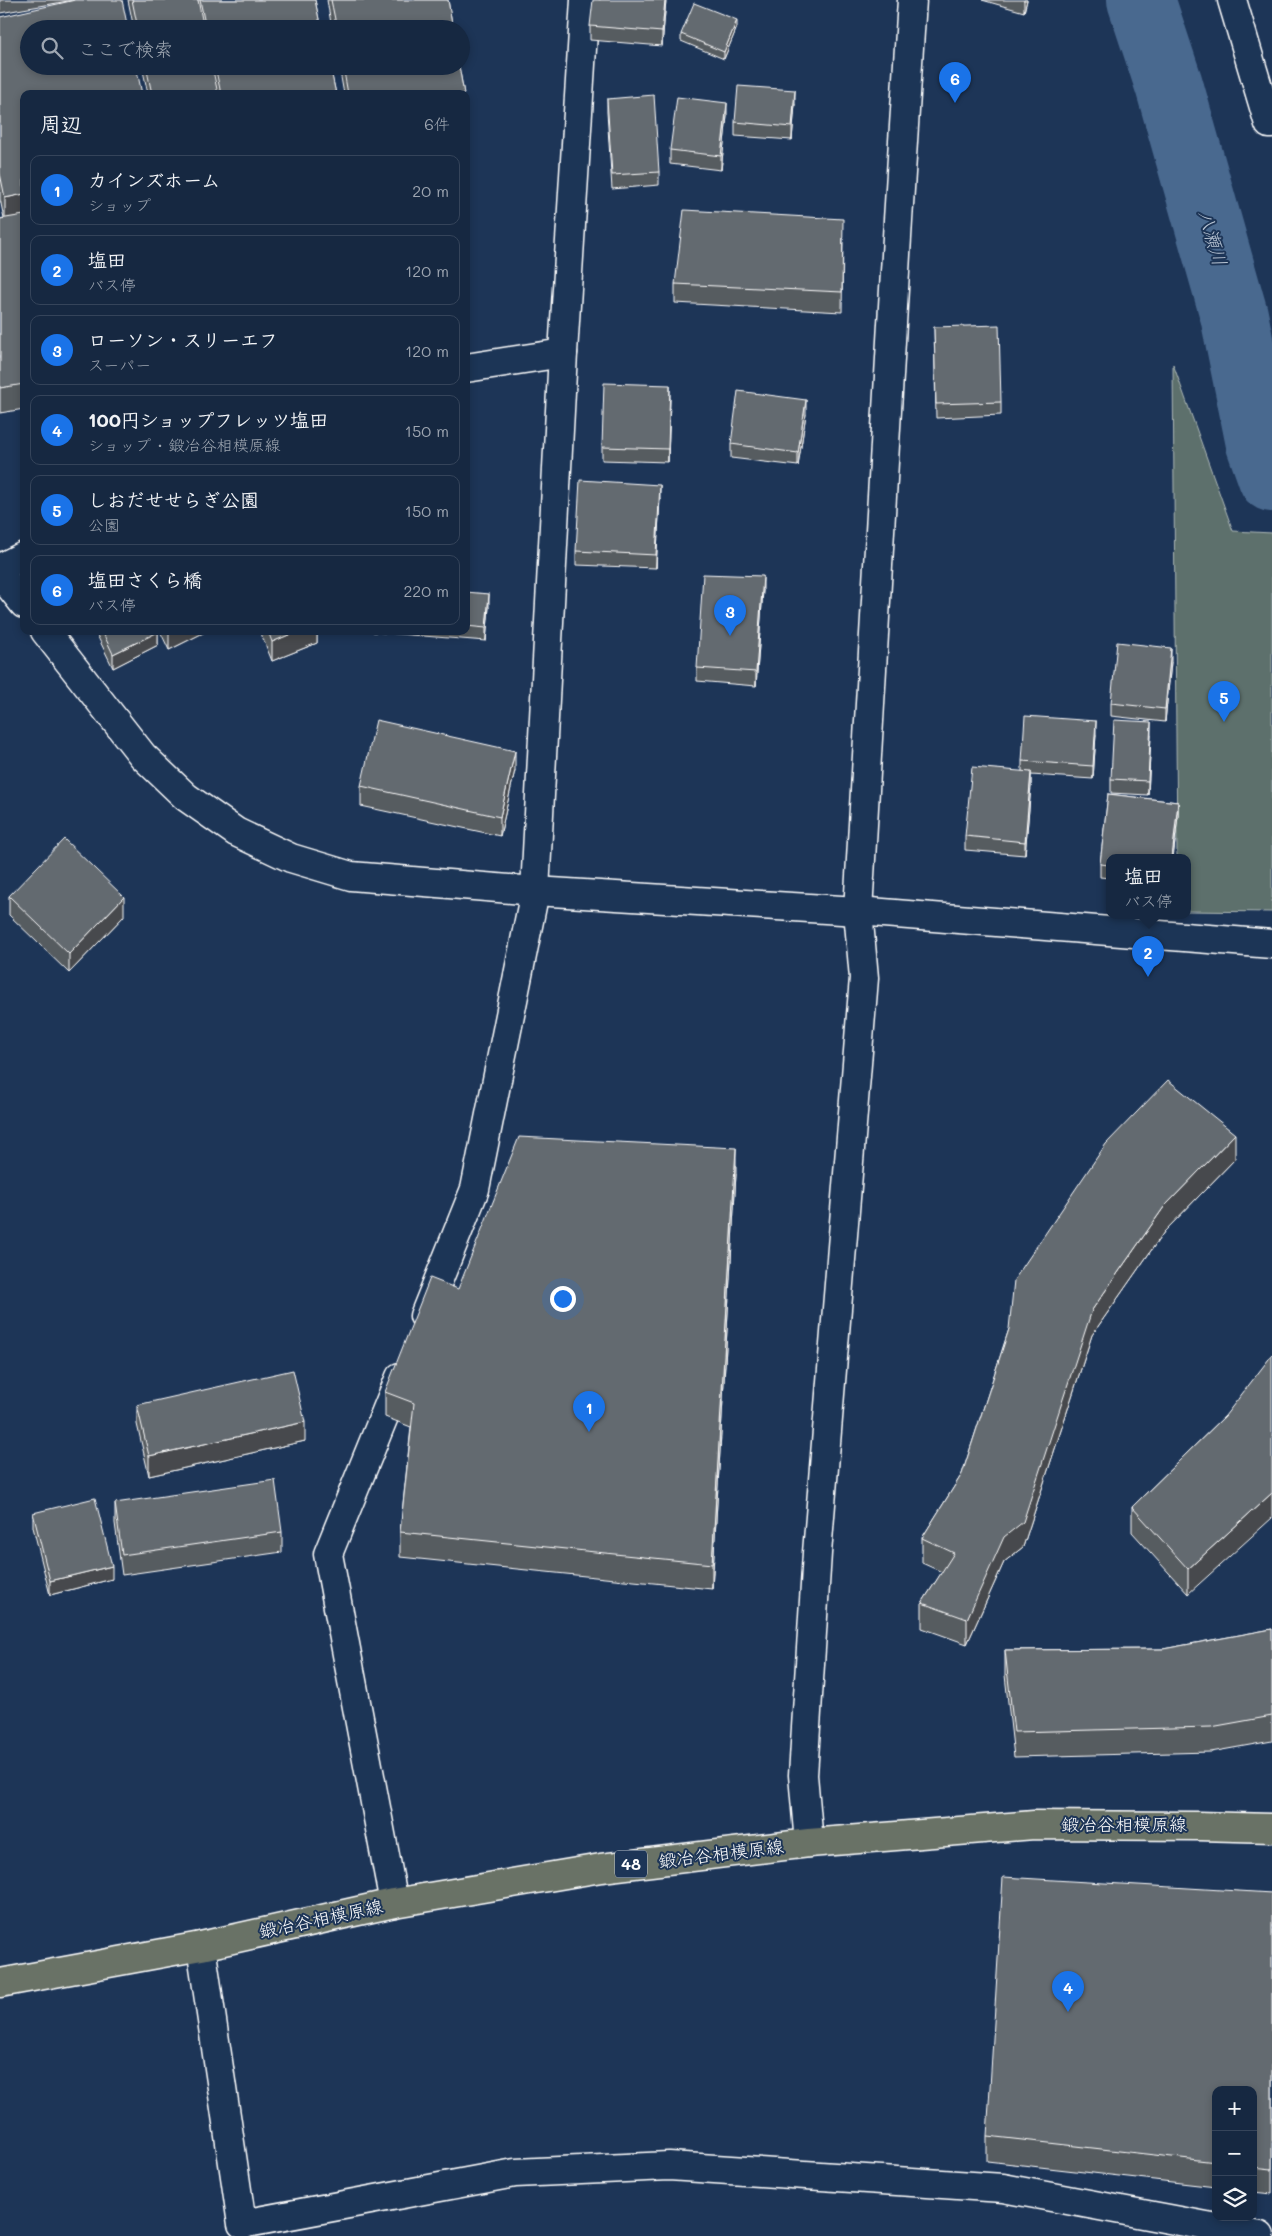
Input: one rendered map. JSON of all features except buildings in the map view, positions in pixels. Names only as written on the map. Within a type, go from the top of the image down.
[{"type":"main road","name":"鍛冶谷相模原線","points":[[0,1983],[201,1946],[394,1903],[601,1868],[809,1843],[1034,1825],[1272,1828]]},
{"type":"street","points":[[394,1903],[328,1554],[475,1189],[535,891],[563,353],[585,0]]},
{"type":"street","points":[[809,1843],[803,1774],[817,1553],[864,978],[858,911],[912,0]]},
{"type":"street","points":[[1232,0],[1269,124],[1272,124]]},
{"type":"street","points":[[470,367],[563,353]]},
{"type":"street","points":[[0,568],[20,558]]},
{"type":"street","points":[[0,574],[20,599]]},
{"type":"street","points":[[48,635],[143,756],[186,797],[236,832],[291,858],[352,876],[535,891],[858,911],[1272,944]]},
{"type":"street","points":[[201,1946],[242,2224],[515,2173],[670,2166],[1003,2188],[1260,2236]]},
{"type":"shaded area","points":[[1173,364],[1233,531],[1272,533],[1272,912],[1191,911],[1191,854],[1177,854]]},
{"type":"waterway","name":"八瀬川","points":[[1141,0],[1169,85],[1234,315],[1260,444],[1272,478]]},
{"type":"place","name":"塩田さくら橋","points":[[955,103]]},
{"type":"place","name":"ローソン・スリーエフ","points":[[730,636]]},
{"type":"place","name":"しおだせせらぎ公園","points":[[1224,722]]},
{"type":"place","name":"塩田","points":[[1148,977]]},
{"type":"place","name":"カインズホーム","points":[[589,1432]]},
{"type":"place","name":"100円ショップフレッツ塩田","points":[[1068,2012]]}]
